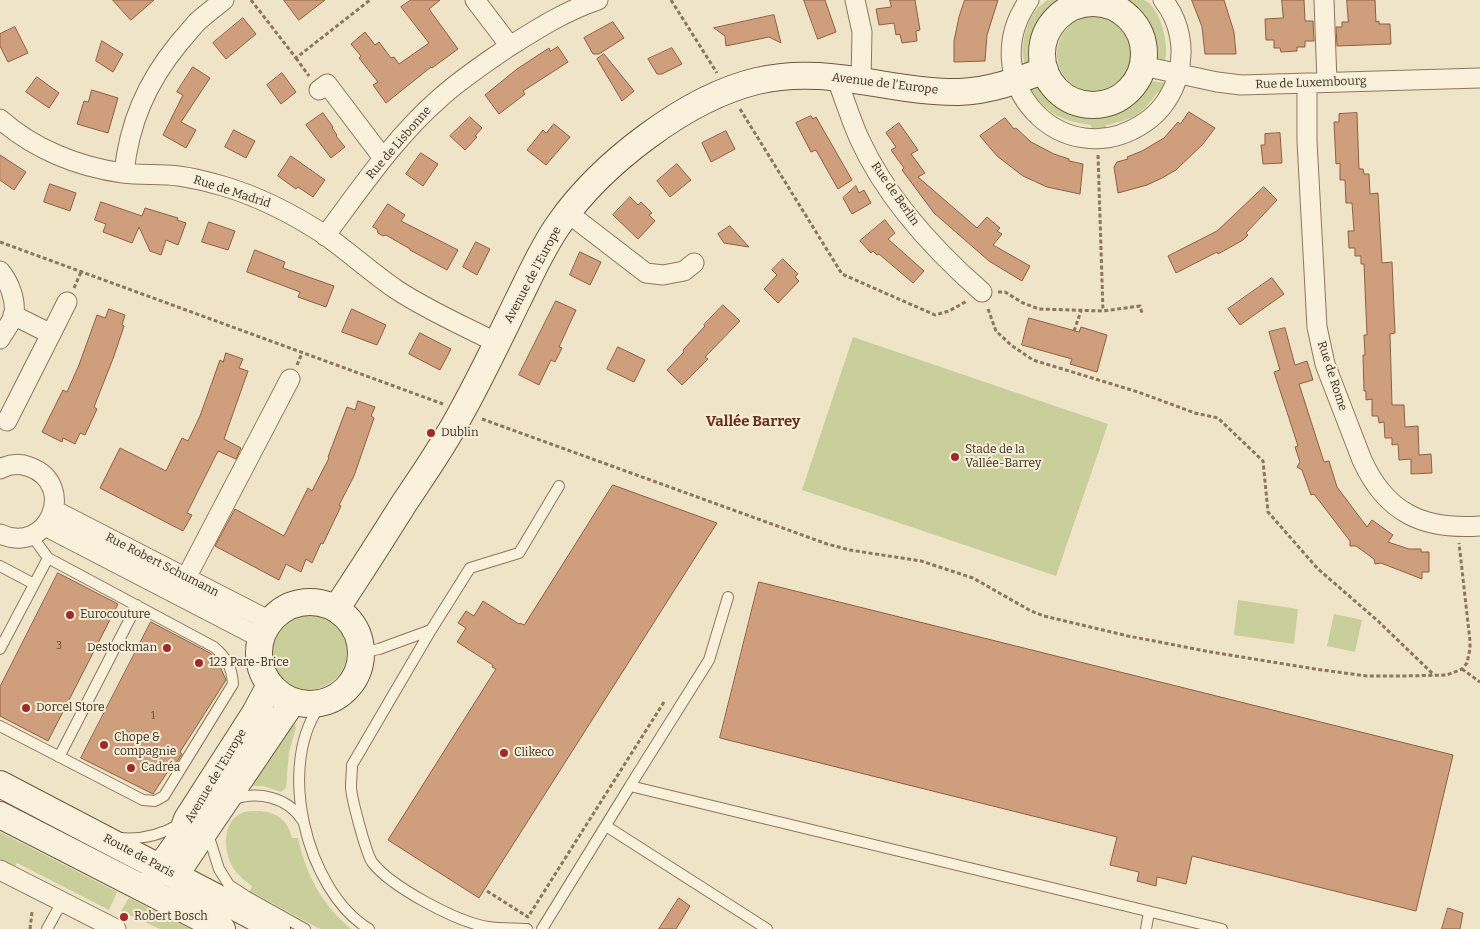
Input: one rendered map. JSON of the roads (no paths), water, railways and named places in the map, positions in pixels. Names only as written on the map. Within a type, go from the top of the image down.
[{"type":"street","points":[[124,173],[126,153],[133,126],[149,87],[167,58],[196,23],[224,0]]},
{"type":"street","points":[[475,0],[510,46]]},
{"type":"street","name":"Rue de Lisbonne","points":[[325,236],[383,158],[410,126],[439,98],[465,76],[536,28],[598,0]]},
{"type":"street","points":[[855,0],[862,32],[861,81]]},
{"type":"street","points":[[1029,0],[1015,24],[1011,40],[1010,55],[1015,81],[1024,100],[1046,122],[1075,136],[1090,138],[1106,138],[1136,128],[1150,120],[1170,96],[1178,74],[1182,50],[1175,20],[1163,0]]},
{"type":"street","points":[[1324,0],[1327,82]]},
{"type":"street","points":[[1093,1],[1116,8],[1134,22],[1144,43],[1145,55],[1143,66],[1138,78],[1130,89],[1120,97],[1096,105],[1082,104],[1065,95],[1051,82],[1045,70],[1042,51],[1047,32],[1052,24],[1074,6],[1093,1]]},
{"type":"street","name":"Rue de Luxembourg","points":[[1143,66],[1217,82],[1241,85],[1480,78]]},
{"type":"street","name":"Avenue de l'Europe","points":[[336,609],[445,441],[498,343],[548,242],[568,213],[603,174],[636,144],[660,126],[700,104],[730,90],[778,77],[798,75],[836,77],[923,90],[959,92],[987,89],[1045,70]]},
{"type":"street","name":"Rue de Berlin","points":[[836,77],[859,138],[894,197],[937,249],[982,292]]},
{"type":"street","name":"Rue de Rome","points":[[1307,83],[1307,141],[1317,327],[1325,364],[1362,460],[1381,493],[1409,515],[1423,521],[1457,528],[1480,526]]},
{"type":"street","points":[[319,90],[327,84],[383,158]]},
{"type":"street","name":"Rue de Madrid","points":[[0,119],[25,138],[52,153],[81,164],[124,173],[190,177],[223,186],[283,209],[325,236],[399,291],[431,310],[498,343]]},
{"type":"street","points":[[568,213],[646,273],[663,275],[684,271],[694,263]]},
{"type":"street","points":[[0,272],[10,288],[14,302],[14,316],[0,340]]},
{"type":"street","points":[[7,421],[67,302]]},
{"type":"street","points":[[14,316],[51,334]]},
{"type":"street","points":[[186,578],[290,379]]},
{"type":"street","points":[[0,469],[20,464],[28,466],[42,473],[54,494],[43,524],[15,539],[0,534]]},
{"type":"street","name":"Rue Robert Schumann","points":[[43,524],[186,578],[266,629]]},
{"type":"street","name":"Rue Robert Schumann","points":[[43,524],[266,629]]},
{"type":"street","points":[[306,602],[336,609],[351,623],[356,632],[361,652],[354,680],[340,694],[324,702],[308,704],[292,701],[276,692],[261,668],[259,657],[266,629],[286,608],[306,602]]},
{"type":"street","name":"Avenue de l'Europe","points":[[154,895],[197,824],[270,685]]},
{"type":"street","name":"Avenue de l'Europe","points":[[197,824],[222,805],[292,701]]},
{"type":"street","name":"Route de Paris","points":[[0,784],[277,929]]},
{"type":"street","points":[[0,815],[222,929]]},
{"type":"street","points":[[0,870],[116,929]]},
{"type":"lane","points":[[527,929],[488,927],[453,916],[429,904],[382,872],[372,861],[366,846],[351,789],[352,765],[431,630],[470,568],[519,553],[559,486]]},
{"type":"lane","points":[[0,649],[48,558],[43,524]]},
{"type":"lane","points":[[0,726],[143,800],[155,801],[164,796],[233,684],[232,672],[224,656],[214,647],[48,558]]},
{"type":"lane","points":[[0,566],[34,584]]},
{"type":"lane","points":[[542,929],[709,660],[728,597]]},
{"type":"lane","points":[[59,757],[137,605]]},
{"type":"lane","points":[[361,652],[379,649],[431,630]]},
{"type":"lane","points":[[324,702],[311,721],[300,756],[300,794],[305,825],[318,867],[326,884],[348,913],[369,929]]},
{"type":"lane","points":[[630,786],[1222,929]]},
{"type":"lane","points":[[222,805],[243,796],[269,797],[280,800],[288,805],[305,825]]},
{"type":"lane","points":[[97,834],[131,839],[147,838],[172,828],[197,824],[229,885],[305,929]]},
{"type":"lane","points":[[606,826],[767,929]]},
{"type":"lane","points":[[48,929],[62,902]]},
{"type":"lane","points":[[1146,929],[1149,912]]},
{"type":"place","name":"Dublin","points":[[431,433]]},
{"type":"place","name":"Stade de la Vallée-Barrey","points":[[955,457]]},
{"type":"place","name":"Eurocouture","points":[[70,615]]},
{"type":"place","name":"Destockman","points":[[167,648]]},
{"type":"place","name":"123 Pare-Brice","points":[[199,663]]},
{"type":"place","name":"Dorcel Store","points":[[26,708]]},
{"type":"place","name":"Chope & compagnie","points":[[104,745]]},
{"type":"place","name":"Clikeco","points":[[504,753]]},
{"type":"place","name":"Cadréa","points":[[131,768]]},
{"type":"place","name":"Robert Bosch","points":[[124,917]]},
{"type":"district","name":"Vallée Barrey","points":[[753,422]]}]
